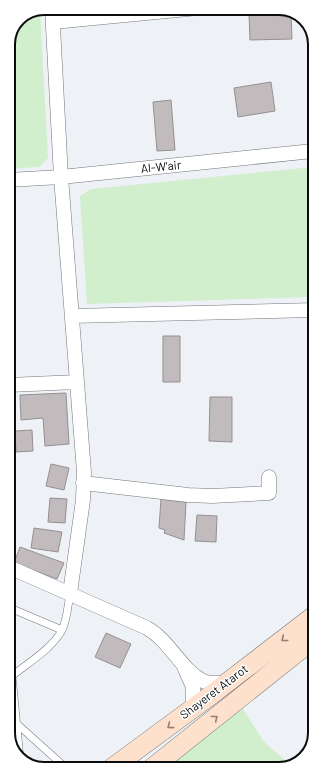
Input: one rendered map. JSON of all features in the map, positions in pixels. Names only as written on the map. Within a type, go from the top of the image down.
[{"type":"main road","name":"Shayeret Atarot","points":[[120,762],[193,709],[308,619]]},
{"type":"main road","name":"Shayeret Atarot","points":[[160,762],[308,644]]},
{"type":"street","points":[[52,15],[61,176],[77,382],[83,483],[70,593]]},
{"type":"street","points":[[53,22],[126,15]]},
{"type":"street","name":"Al-W'air","points":[[15,179],[308,152]]},
{"type":"street","points":[[72,316],[308,310]]},
{"type":"street","points":[[15,385],[77,382]]},
{"type":"street","points":[[83,483],[212,496],[269,494],[269,477]]},
{"type":"street","points":[[15,570],[157,633],[196,677],[204,681],[214,683],[227,683]]},
{"type":"street","points":[[182,662],[193,686],[193,709]]},
{"type":"lane","points":[[15,674],[48,646],[62,630],[70,593]]},
{"type":"lane","points":[[15,610],[62,630]]},
{"type":"lane","points":[[15,711],[18,746]]},
{"type":"lane","points":[[16,723],[59,762]]},
{"type":"green space","points":[[40,16],[48,158],[39,167],[15,169],[15,42],[21,26],[33,17]]},
{"type":"green space","points":[[308,167],[308,297],[87,304],[80,196],[91,189]]},
{"type":"green space","points":[[241,706],[264,742],[286,761],[283,762],[176,762]]},
{"type":"building","points":[[249,15],[281,15],[291,18],[292,39],[250,40]]},
{"type":"building","points":[[271,82],[275,111],[238,117],[234,88]]},
{"type":"building","points":[[171,100],[175,150],[157,151],[153,102]]},
{"type":"building","points":[[163,336],[180,336],[180,382],[163,382]]},
{"type":"building","points":[[66,393],[69,444],[45,446],[43,418],[21,420],[20,395]]},
{"type":"building","points":[[210,397],[232,397],[232,442],[209,441]]},
{"type":"building","points":[[32,430],[33,451],[16,452],[15,431]]},
{"type":"building","points":[[51,464],[69,468],[64,490],[46,486]]},
{"type":"building","points":[[50,498],[67,499],[65,523],[48,522]]},
{"type":"building","points":[[161,499],[186,502],[184,540],[164,533],[165,530],[159,528]]},
{"type":"building","points":[[197,515],[217,516],[216,542],[195,541]]},
{"type":"building","points":[[34,528],[62,532],[58,552],[31,548]]},
{"type":"building","points":[[20,547],[64,563],[57,579],[15,563]]},
{"type":"building","points":[[106,633],[131,644],[120,668],[95,657]]}]
